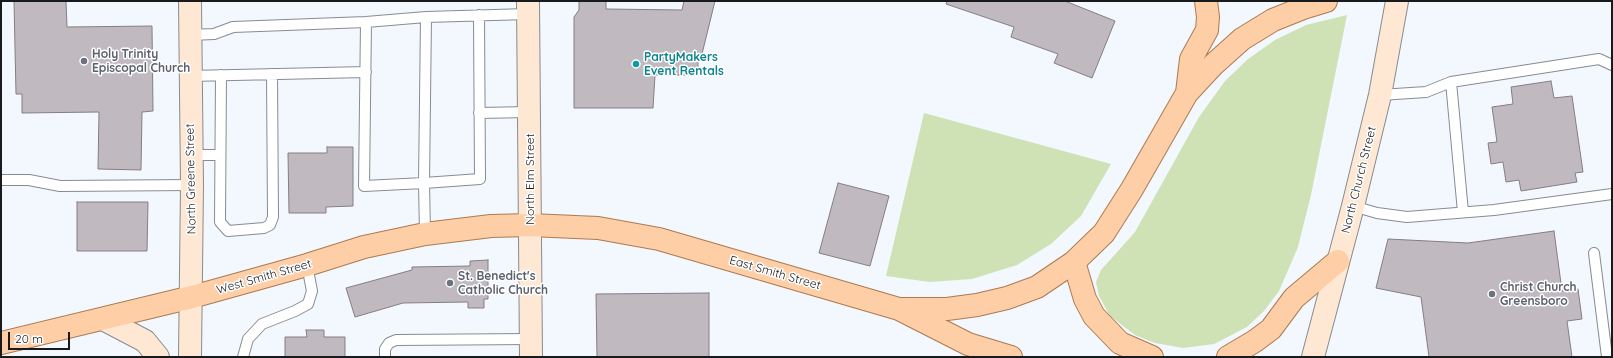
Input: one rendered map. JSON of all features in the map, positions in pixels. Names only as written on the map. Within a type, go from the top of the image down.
[{"type":"main road","points":[[1186,93],[1191,59],[1207,30],[1208,17],[1206,1]]},
{"type":"main road","points":[[899,309],[947,309],[977,305],[1007,298],[1037,287],[1074,262],[1104,233],[1132,189],[1186,93],[1213,65],[1242,39],[1273,20],[1326,1]]},
{"type":"main road","name":"West Smith Street","points":[[1,343],[192,297],[307,265],[364,247],[425,234],[491,226],[530,225]]},
{"type":"main road","name":"East Smith Street","points":[[530,225],[598,228],[659,238],[899,309],[968,344],[1011,357]]},
{"type":"main road","points":[[1074,262],[1085,299],[1094,316],[1120,343],[1152,357]]},
{"type":"main road","points":[[1228,357],[1255,341],[1271,329],[1294,298],[1338,262]]},
{"type":"street","name":"North Greene Street","points":[[190,1],[192,185],[192,297],[190,357]]},
{"type":"street","name":"North Church Street","points":[[1314,357],[1380,95],[1397,1]]},
{"type":"street","name":"North Elm Street","points":[[528,7],[531,348]]},
{"type":"street","points":[[103,319],[145,341],[158,357]]},
{"type":"lane","points":[[190,34],[214,34],[232,27],[366,22],[426,17],[480,15],[528,7]]},
{"type":"lane","points":[[366,22],[364,186],[480,180],[480,15]]},
{"type":"lane","points":[[425,234],[424,183],[426,17]]},
{"type":"lane","points":[[1380,95],[1426,92],[1451,82],[1599,59],[1612,65]]},
{"type":"lane","points":[[190,76],[366,72]]},
{"type":"lane","points":[[221,75],[220,222],[228,231],[264,228],[270,225],[273,217],[272,74]]},
{"type":"lane","points":[[1451,82],[1463,212]]},
{"type":"lane","points":[[479,113],[529,112]]},
{"type":"lane","points":[[191,155],[220,155]]},
{"type":"lane","points":[[1,180],[29,180],[60,186],[192,185]]},
{"type":"lane","points":[[1353,206],[1378,213],[1407,217],[1494,210],[1612,194]]},
{"type":"lane","points":[[1594,252],[1607,357]]},
{"type":"lane","points":[[243,357],[248,339],[262,324],[296,312],[308,304],[312,291],[307,265]]},
{"type":"lane","points":[[385,357],[385,349],[389,343],[396,340],[531,348]]},
{"type":"green space","points":[[1347,15],[1311,195],[1298,247],[1279,291],[1264,311],[1247,327],[1214,344],[1183,348],[1155,343],[1135,335],[1110,316],[1099,296],[1096,282],[1101,270],[1135,232],[1199,117],[1225,81],[1248,59],[1275,40],[1306,25]]},
{"type":"green space","points":[[924,113],[1111,164],[1081,216],[1051,244],[1017,265],[972,279],[930,282],[886,276]]},
{"type":"building","name":"Holy Trinity Episcopal Church","points":[[14,1],[66,1],[67,27],[152,26],[153,111],[142,112],[141,170],[98,169],[99,112],[22,113],[22,94],[16,94]]},
{"type":"building","name":"PartyMakers Event Rentals","points":[[579,1],[606,1],[606,9],[682,10],[684,1],[715,1],[702,54],[698,53],[698,75],[655,75],[653,108],[574,108],[574,17],[579,10]]},
{"type":"building","points":[[947,1],[1065,1],[1115,21],[1092,78],[1054,63],[1058,54],[1011,37],[1014,27],[946,4]]},
{"type":"building","points":[[1551,81],[1554,98],[1572,96],[1583,172],[1575,173],[1577,182],[1521,191],[1519,180],[1506,182],[1503,162],[1491,164],[1488,143],[1497,142],[1492,107],[1513,104],[1511,87]]},
{"type":"building","points":[[327,147],[353,147],[353,206],[326,207],[326,213],[289,213],[288,153],[327,153]]},
{"type":"building","points":[[838,183],[889,196],[870,266],[819,253]]},
{"type":"building","points":[[77,202],[148,202],[147,251],[77,251]]},
{"type":"building","name":"Christ Church Greensboro","points":[[1554,231],[1562,291],[1578,289],[1582,319],[1567,321],[1572,357],[1429,357],[1421,297],[1376,288],[1388,239],[1468,243]]},
{"type":"building","points":[[488,260],[488,299],[484,299],[484,308],[468,308],[468,302],[403,303],[355,317],[346,288],[412,270],[412,267],[470,266],[470,261]]},
{"type":"building","points":[[709,293],[709,357],[597,357],[596,294]]},
{"type":"building","points":[[306,330],[324,330],[324,337],[345,337],[345,357],[285,357],[285,337],[307,337]]},
{"type":"place","name":"Holy Trinity Episcopal Church","points":[[84,61]]},
{"type":"place","name":"PartyMakers Event Rentals","points":[[636,64]]},
{"type":"place","name":"St. Benedict's Catholic Church","points":[[450,283]]},
{"type":"place","name":"Christ Church Greensboro","points":[[1492,294]]}]
